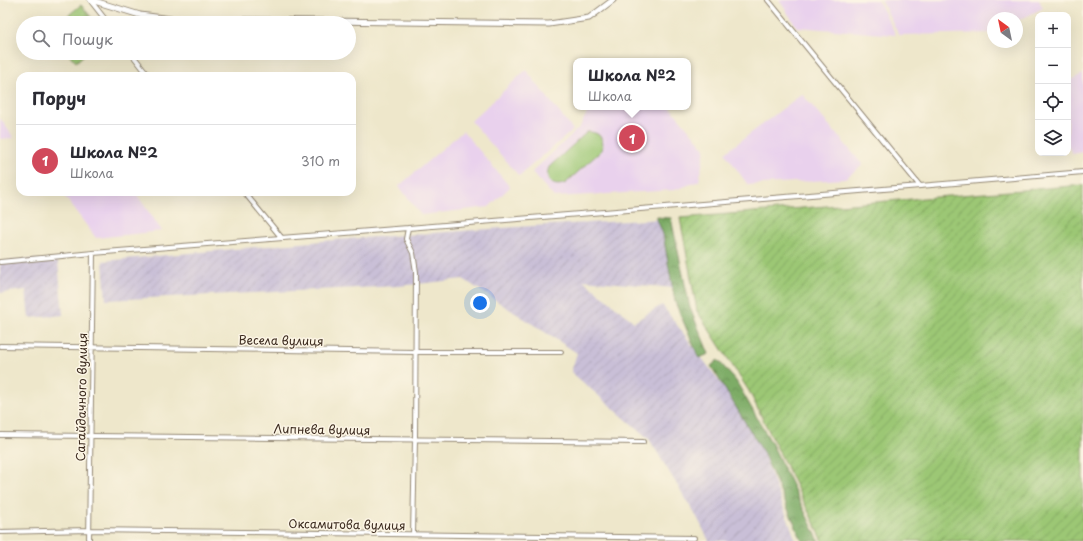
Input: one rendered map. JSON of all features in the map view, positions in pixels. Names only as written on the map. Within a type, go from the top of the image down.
[{"type":"street","points":[[91,0],[148,16]]},
{"type":"street","points":[[91,0],[103,16]]},
{"type":"street","points":[[356,21],[549,24],[589,18],[613,0]]},
{"type":"street","points":[[768,0],[920,186]]},
{"type":"street","points":[[136,60],[146,72]]},
{"type":"street","points":[[0,262],[93,252],[408,228],[1083,172]]},
{"type":"street","points":[[247,196],[281,237]]},
{"type":"street","points":[[408,228],[406,239],[413,253],[416,272],[413,534]]},
{"type":"street","name":"Сагайдачного вулиця","points":[[89,541],[93,252]]},
{"type":"street","name":"Весела вулиця","points":[[0,346],[415,352],[561,352]]},
{"type":"street","name":"Липнева вулиця","points":[[0,435],[643,442]]},
{"type":"street","name":"Оксамитова вулиця","points":[[0,532],[89,530],[694,538]]},
{"type":"shaded area","points":[[779,0],[878,0],[896,35],[797,27]]},
{"type":"shaded area","points":[[881,0],[1039,0],[1043,8],[1023,18],[1023,12],[987,12],[987,33],[899,35]]},
{"type":"shaded area","points":[[526,70],[573,130],[519,176],[471,121]]},
{"type":"shaded area","points":[[1083,74],[1083,152],[1072,154],[1071,152],[1071,80]]},
{"type":"shaded area","points":[[802,94],[863,165],[844,179],[748,185],[725,153]]},
{"type":"shaded area","points":[[588,110],[672,110],[705,149],[699,181],[675,190],[554,197],[532,172],[580,127]]},
{"type":"shaded area","points":[[0,118],[14,138],[0,139]]},
{"type":"shaded area","points":[[463,131],[510,187],[489,207],[421,215],[399,186]]},
{"type":"shaded area","points":[[138,196],[162,231],[96,238],[65,197]]},
{"type":"shaded area","points":[[665,219],[674,288],[583,280],[634,322],[662,305],[753,426],[796,541],[709,541],[698,519],[649,439],[571,372],[577,353],[463,279],[399,286],[106,300],[103,261],[334,240],[532,226]]},
{"type":"shaded area","points":[[24,259],[58,261],[63,315],[29,318],[26,290],[0,293],[0,262]]},
{"type":"green space","points":[[81,5],[90,16],[68,16]]},
{"type":"green space","points":[[587,132],[595,133],[600,136],[603,142],[602,150],[566,183],[557,185],[551,182],[548,176],[549,167]]},
{"type":"green space","points":[[1083,185],[1083,541],[823,541],[749,391],[697,311],[680,218]]},
{"type":"green space","points":[[656,217],[671,218],[690,308],[709,354],[699,358],[675,302],[663,234]]},
{"type":"green space","points":[[718,360],[736,381],[772,444],[819,541],[802,541],[762,450],[711,366]]},
{"type":"place","name":"Школа №2","points":[[632,138]]}]
